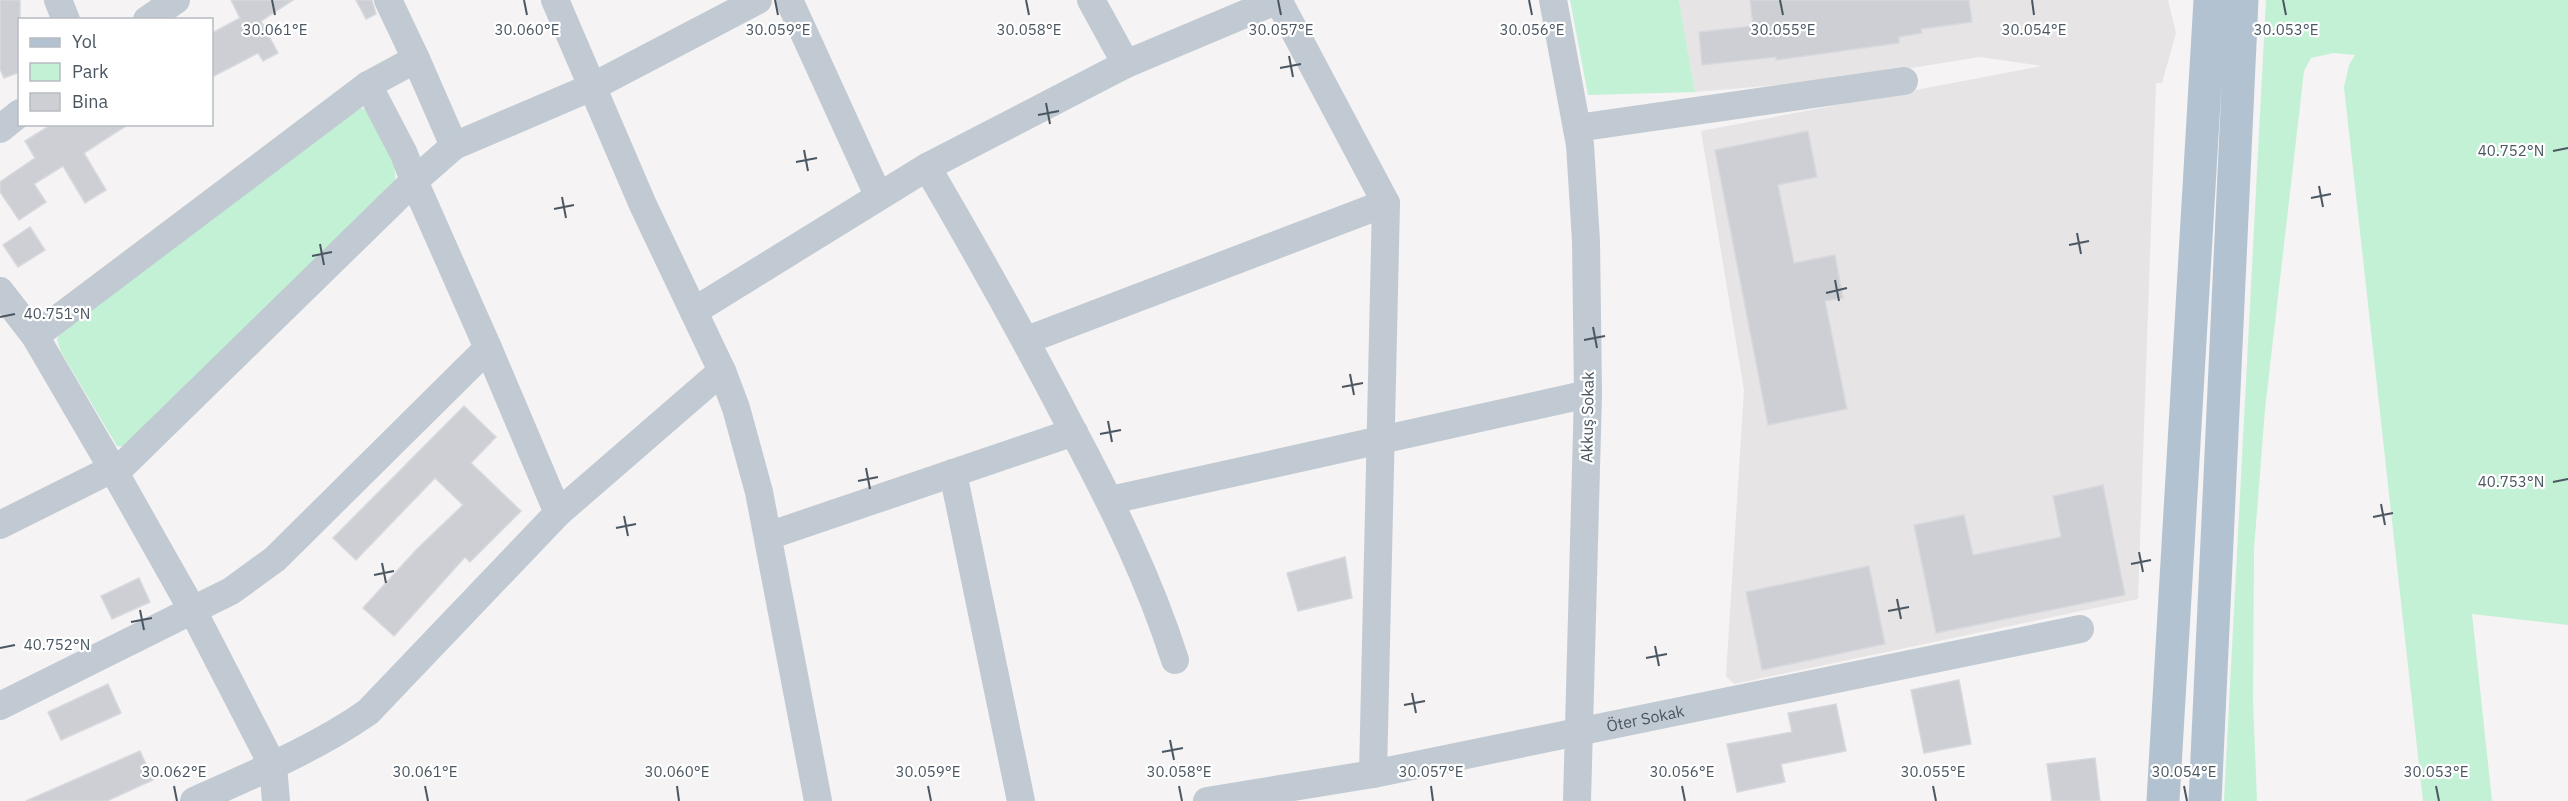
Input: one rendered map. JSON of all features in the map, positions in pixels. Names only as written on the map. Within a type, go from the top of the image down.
[{"type":"main road","points":[[2163,801],[2210,0]]},
{"type":"main road","points":[[2205,801],[2242,0]]},
{"type":"street","points":[[58,0],[65,18]]},
{"type":"street","points":[[150,18],[176,0]]},
{"type":"street","points":[[388,0],[454,146]]},
{"type":"street","points":[[555,0],[643,205],[722,371],[743,430],[768,536],[818,801]]},
{"type":"street","points":[[0,525],[113,471],[414,181],[454,146],[592,87],[758,0]]},
{"type":"street","points":[[789,0],[878,195]]},
{"type":"street","points":[[1091,0],[1126,64]]},
{"type":"street","points":[[694,311],[878,195],[927,167],[1126,64],[1278,0],[1386,203],[1373,774]]},
{"type":"street","name":"Akkuş Sokak","points":[[1553,0],[1577,128],[1585,188],[1588,394],[1581,732],[1577,801]]},
{"type":"street","points":[[34,336],[368,85],[416,58]]},
{"type":"street","points":[[1577,128],[1904,81]]},
{"type":"street","points":[[368,85],[392,130],[558,513]]},
{"type":"street","points":[[0,129],[18,115]]},
{"type":"street","points":[[927,167],[1027,340],[1111,500],[1147,578],[1175,660]]},
{"type":"street","points":[[1027,340],[1386,203]]},
{"type":"street","points":[[0,291],[34,336],[193,611],[273,766],[276,801]]},
{"type":"street","points":[[0,706],[231,591],[275,559],[488,348]]},
{"type":"street","points":[[194,801],[273,766],[348,726],[368,712],[558,513],[722,371]]},
{"type":"street","points":[[1111,500],[1588,394]]},
{"type":"street","points":[[768,536],[1074,432]]},
{"type":"street","points":[[953,473],[1021,801]]},
{"type":"street","name":"Öter Sokak","points":[[1207,801],[1373,774],[2080,628]]},
{"type":"shaded area","points":[[1679,0],[2168,0],[2176,33],[2162,83],[2156,83],[2138,599],[1734,684],[1726,676],[1744,390],[1701,131],[2042,66],[1979,57],[1838,80],[1695,92]]},
{"type":"green space","points":[[1570,0],[1679,0],[1695,92],[1588,95]]},
{"type":"green space","points":[[2266,0],[2568,0],[2568,625],[2472,614],[2492,801],[2423,801],[2344,87],[2349,65],[2355,55],[2333,53],[2311,58],[2304,71],[2265,409],[2254,549],[2253,702],[2257,801],[2224,801]]},
{"type":"green space","points":[[357,107],[370,112],[385,136],[395,169],[394,186],[126,447],[117,446],[61,352],[57,340],[59,333]]},
{"type":"building","points":[[0,0],[20,0],[18,73],[4,78],[0,69]]},
{"type":"building","points":[[231,0],[293,0],[261,21],[278,53],[263,61],[258,53],[213,76],[213,32],[240,18]]},
{"type":"building","points":[[356,0],[372,0],[376,14],[366,19]]},
{"type":"building","points":[[1750,0],[1969,0],[1972,22],[1921,29],[1922,33],[1899,37],[1899,43],[1776,60],[1776,57],[1702,65],[1699,32],[1753,26]]},
{"type":"building","points":[[49,126],[126,126],[84,153],[106,190],[85,203],[63,166],[34,184],[46,202],[19,220],[0,192],[0,182],[35,158],[25,141]]},
{"type":"building","points":[[1808,131],[1817,177],[1778,185],[1794,263],[1835,255],[1843,298],[1825,301],[1847,409],[1768,425],[1715,150]]},
{"type":"building","points":[[30,227],[45,250],[18,267],[3,245]]},
{"type":"building","points":[[464,406],[496,437],[471,463],[521,511],[470,562],[465,557],[394,636],[363,608],[417,549],[463,505],[435,478],[356,560],[333,538]]},
{"type":"building","points":[[2103,485],[2125,595],[1936,633],[1914,525],[1964,515],[1973,555],[2061,537],[2053,496]]},
{"type":"building","points":[[1345,557],[1352,598],[1298,611],[1287,573]]},
{"type":"building","points":[[1869,566],[1885,644],[1762,670],[1746,592]]},
{"type":"building","points":[[139,578],[150,602],[112,619],[101,596]]},
{"type":"building","points":[[1959,680],[1971,744],[1924,753],[1911,690]]},
{"type":"building","points":[[108,684],[121,713],[61,740],[48,712]]},
{"type":"building","points":[[1836,704],[1846,751],[1781,764],[1785,782],[1737,792],[1727,744],[1792,732],[1788,713]]},
{"type":"building","points":[[140,751],[153,780],[107,801],[26,801]]},
{"type":"building","points":[[2095,758],[2100,801],[2052,801],[2047,764]]}]
